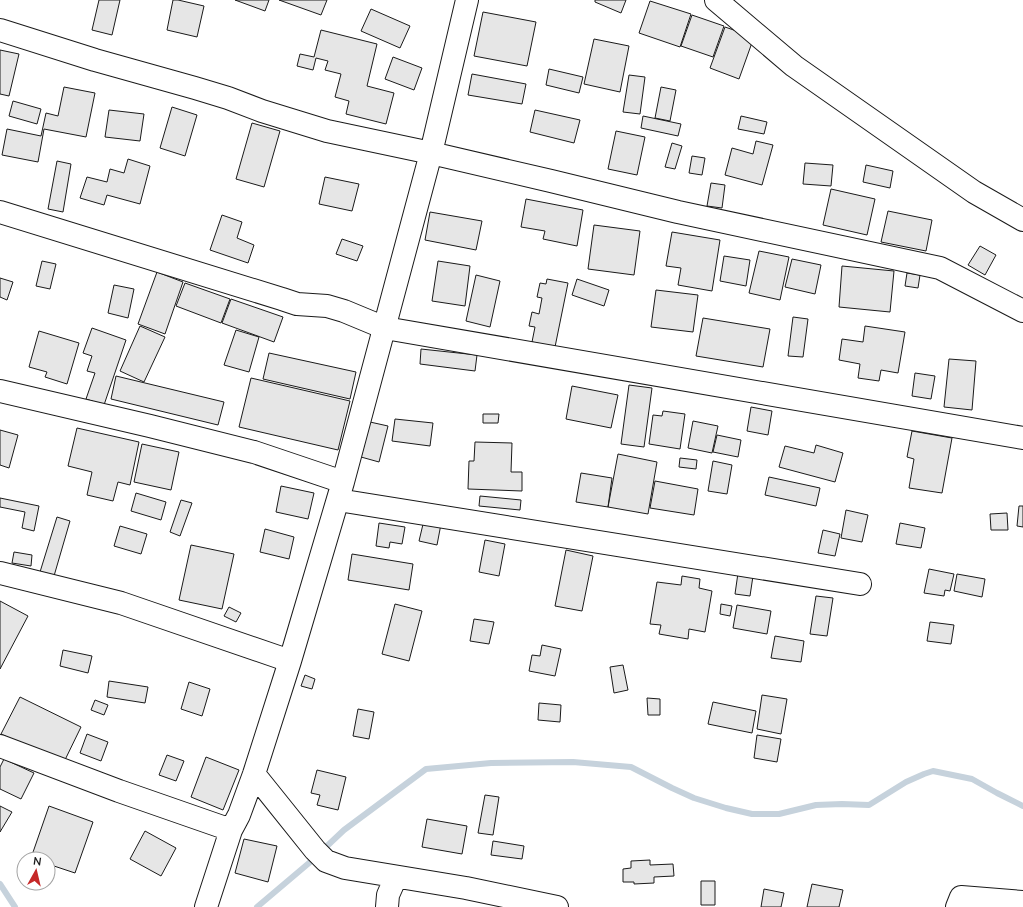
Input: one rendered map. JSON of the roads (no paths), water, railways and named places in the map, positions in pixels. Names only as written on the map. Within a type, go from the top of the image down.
[{"type":"street","points":[[206,907],[231,830],[239,815],[254,774],[290,661],[340,491],[431,154],[467,0]]},
{"type":"street","points":[[716,0],[794,66],[974,192],[1023,220]]},
{"type":"street","points":[[0,30],[95,60],[228,98],[262,112],[328,131],[551,181],[678,212],[940,268],[1023,311]]},
{"type":"street","points":[[0,212],[282,300],[297,304],[327,306],[344,311],[385,328],[1022,436]]},
{"type":"street","points":[[0,391],[143,424],[254,452],[340,491],[860,584]]},
{"type":"street","points":[[0,573],[121,603],[290,661]]},
{"type":"street","points":[[0,746],[119,791],[231,830]]},
{"type":"street","points":[[254,774],[321,856],[346,868],[371,873],[390,893],[466,888],[557,907]]},
{"type":"street","points":[[957,907],[961,897],[1023,902]]},
{"type":"waterway","points":[[257,907],[309,863],[344,830],[426,769],[491,763],[573,762],[631,767],[694,798],[752,814],[779,814],[816,805],[869,805],[906,782],[933,771],[972,779],[1023,806]]},
{"type":"waterway","points":[[0,884],[15,907]]}]
